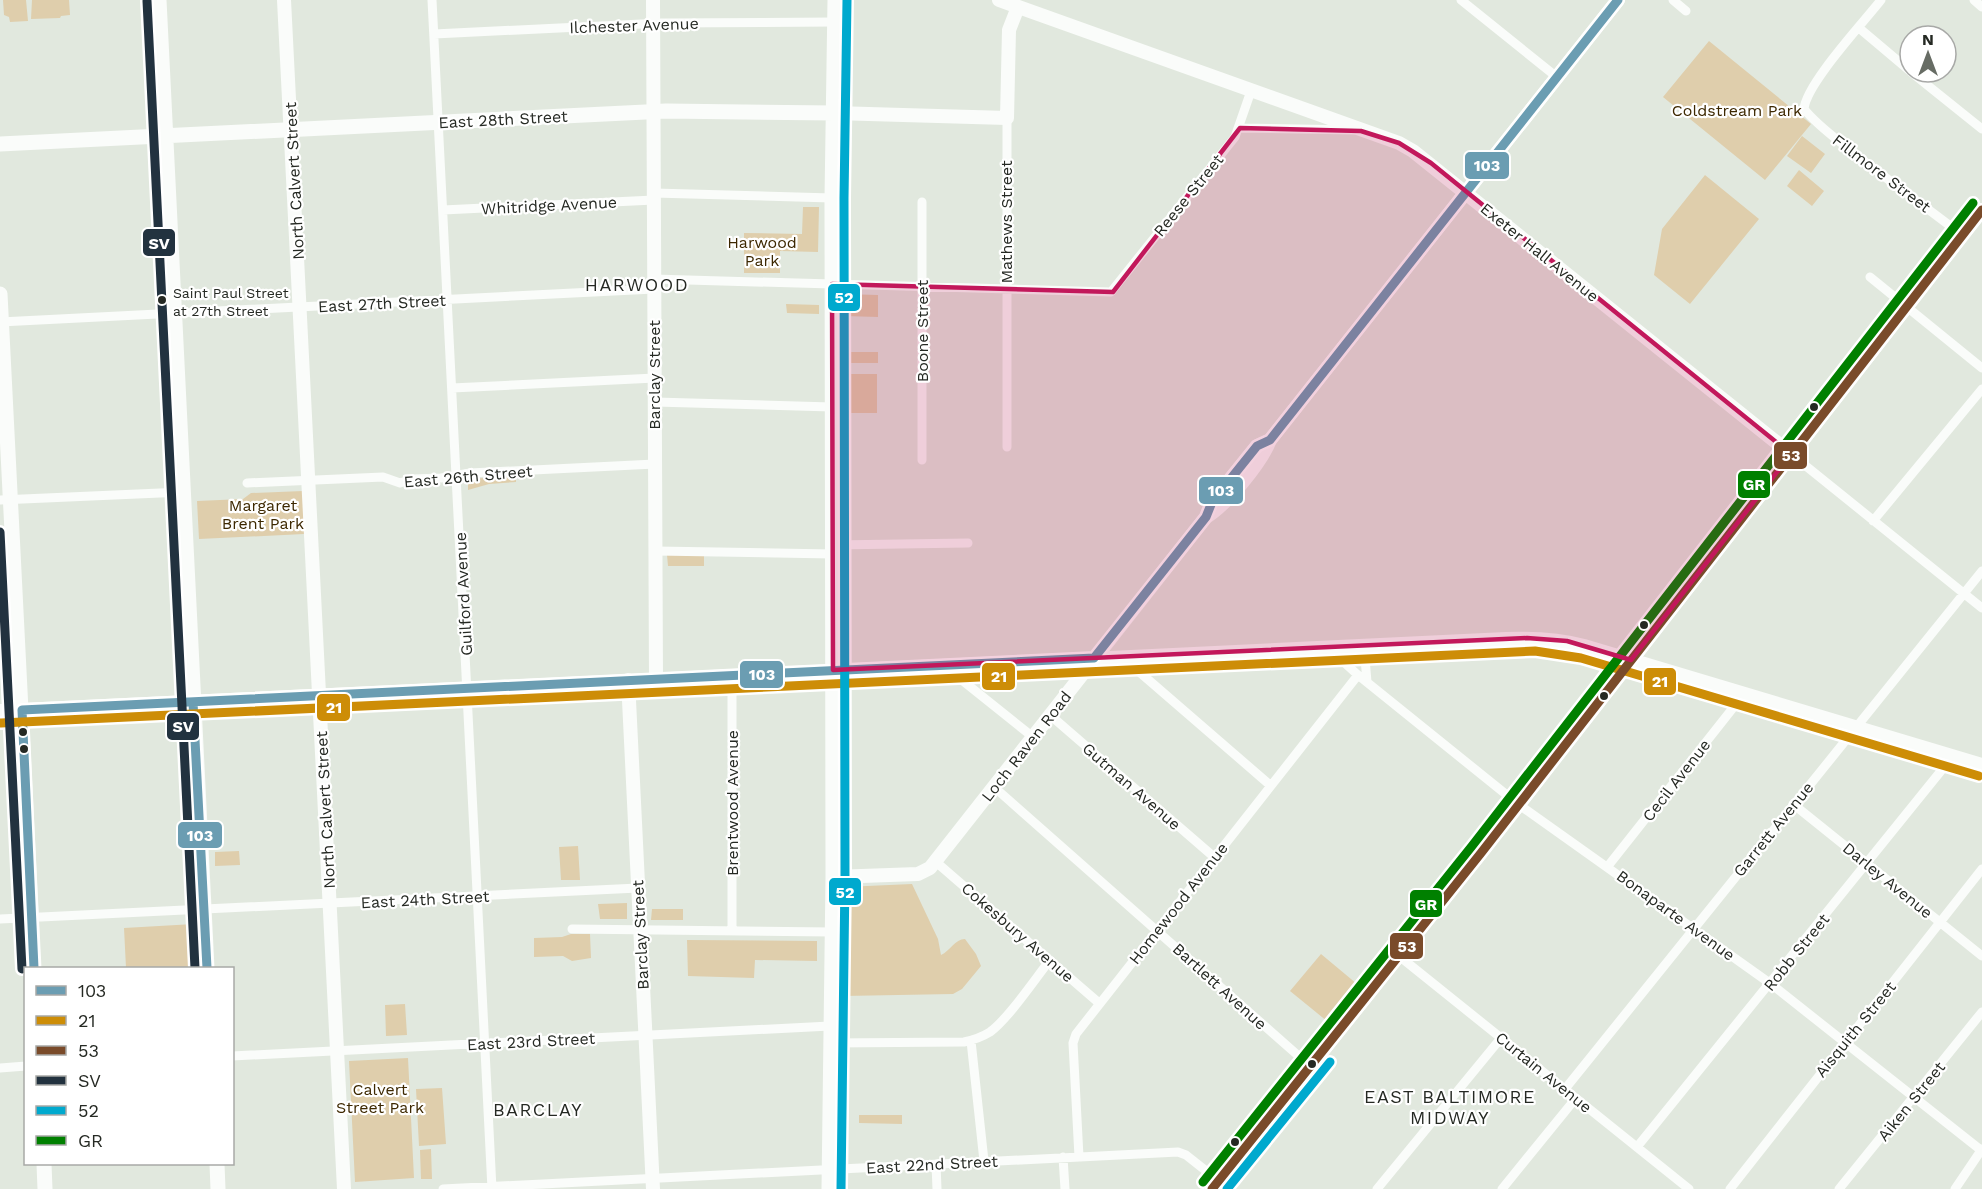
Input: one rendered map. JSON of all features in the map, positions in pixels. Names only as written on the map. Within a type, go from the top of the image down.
[{"type":"main road","points":[[159,0],[207,967]]},
{"type":"main road","name":"North Calvert Street","points":[[284,0],[344,1189]]},
{"type":"main road","name":"Barclay Street","points":[[653,0],[656,679]]},
{"type":"main road","points":[[829,1189],[833,877],[832,198],[835,0]]},
{"type":"main road","name":"Exeter Hall Avenue","points":[[999,0],[1020,4],[1251,91],[1399,143],[1413,151],[1791,454]]},
{"type":"main road","name":"Loch Raven Road","points":[[936,862],[1206,517],[1220,508],[1266,451],[1270,440],[1618,0]]},
{"type":"main road","name":"Mathews Street","points":[[1007,118],[1009,30],[1020,4]]},
{"type":"main road","name":"East 28th Street","points":[[0,144],[654,112],[834,113],[1007,118]]},
{"type":"main road","points":[[1220,1186],[1310,1066],[1399,956],[1982,210]]},
{"type":"main road","points":[[0,294],[5,500],[22,710],[34,967]]},
{"type":"main road","points":[[0,711],[833,670],[1542,639],[1567,641],[1982,765]]},
{"type":"main road","name":"Barclay Street","points":[[628,680],[653,1184]]},
{"type":"main road","points":[[833,877],[918,874],[926,871],[936,862]]},
{"type":"main road","points":[[44,1165],[45,1189]]},
{"type":"main road","points":[[217,1165],[218,1189]]},
{"type":"street","name":"Guilford Avenue","points":[[432,0],[492,1188]]},
{"type":"street","points":[[1461,0],[1558,78]]},
{"type":"street","points":[[1673,0],[1686,11]]},
{"type":"street","points":[[1881,0],[1858,28],[1898,60]]},
{"type":"street","points":[[1974,0],[1982,7]]},
{"type":"street","name":"Ilchester Avenue","points":[[434,34],[653,23],[835,22]]},
{"type":"street","name":"Fillmore Street","points":[[1858,28],[1808,93],[1804,109],[1878,173],[1962,235]]},
{"type":"street","points":[[1927,84],[1982,129]]},
{"type":"street","name":"Reese Street","points":[[1111,292],[1235,137],[1251,91]]},
{"type":"street","name":"Mathews Street","points":[[1007,118],[1007,447]]},
{"type":"street","points":[[1240,128],[1361,131]]},
{"type":"street","name":"Whitridge Avenue","points":[[443,210],[654,196],[832,198]]},
{"type":"street","name":"Boone Street","points":[[922,202],[922,460]]},
{"type":"street","points":[[1870,277],[1982,368]]},
{"type":"street","name":"East 27th Street","points":[[1,322],[447,300],[654,284],[832,284],[1111,292]]},
{"type":"street","points":[[452,388],[655,378]]},
{"type":"street","points":[[1874,521],[1982,389]]},
{"type":"street","points":[[655,402],[832,407]]},
{"type":"street","name":"Exeter Hall Avenue","points":[[1791,454],[1982,608]]},
{"type":"street","name":"East 26th Street","points":[[247,483],[383,477],[400,483],[413,479],[456,475],[655,464]]},
{"type":"street","points":[[5,500],[183,492]]},
{"type":"street","points":[[656,550],[833,550],[968,543]]},
{"type":"street","name":"Garrett Avenue","points":[[1564,1089],[1982,571]]},
{"type":"street","points":[[1364,646],[1367,682]]},
{"type":"street","name":"Bonaparte Avenue","points":[[1328,648],[1358,675],[1518,804],[1771,984],[1982,1150]]},
{"type":"street","points":[[1122,657],[1270,785]]},
{"type":"street","points":[[943,665],[1033,737]]},
{"type":"street","name":"Brentwood Avenue","points":[[732,675],[732,931]]},
{"type":"street","name":"Homewood Avenue","points":[[1079,1156],[1073,1043],[1076,1034],[1358,675]]},
{"type":"street","name":"Cecil Avenue","points":[[1608,866],[1744,694]]},
{"type":"street","name":"Gutman Avenue","points":[[1050,715],[1214,857]]},
{"type":"street","name":"Robb Street","points":[[1637,1147],[1953,756]]},
{"type":"street","name":"Bartlett Avenue","points":[[994,787],[1310,1066]]},
{"type":"street","name":"Darley Avenue","points":[[1793,804],[1982,956]]},
{"type":"street","name":"Cokesbury Avenue","points":[[936,862],[1099,1003]]},
{"type":"street","name":"Aisquith Street","points":[[1730,1189],[1982,870]]},
{"type":"street","name":"East 24th Street","points":[[0,919],[638,888]]},
{"type":"street","points":[[572,929],[832,932]]},
{"type":"street","name":"Curtain Avenue","points":[[1399,956],[1689,1189]]},
{"type":"street","points":[[830,1043],[970,1041],[993,1029],[1050,960]]},
{"type":"street","name":"Aiken Street","points":[[1839,1189],[1982,1012]]},
{"type":"street","name":"East 23rd Street","points":[[234,1056],[830,1026]]},
{"type":"street","points":[[1377,1189],[1501,1038]]},
{"type":"street","points":[[970,1041],[984,1161]]},
{"type":"street","points":[[0,1068],[24,1066]]},
{"type":"street","points":[[1502,1189],[1576,1098]]},
{"type":"street","points":[[1955,1189],[1982,1150]]},
{"type":"street","name":"East 22nd Street","points":[[443,1189],[653,1184],[829,1169],[1178,1152],[1186,1155],[1220,1186]]},
{"type":"street","points":[[1064,1157],[1065,1189]]},
{"type":"street","points":[[936,1164],[937,1189]]},
{"type":"highlighted area","points":[[1240,128],[1361,131],[1399,143],[1431,163],[1791,454],[1631,660],[1567,641],[1527,638],[833,670],[832,284],[1113,292]]},
{"type":"green space","points":[[3,0],[26,0],[28,21],[10,22],[9,17],[4,15]]},
{"type":"green space","points":[[32,0],[69,0],[70,15],[60,18],[31,19]]},
{"type":"green space","name":"Coldstream Park","points":[[1709,41],[1811,124],[1765,180],[1663,97]]},
{"type":"green space","points":[[1802,136],[1825,154],[1811,173],[1787,156]]},
{"type":"green space","points":[[1799,170],[1824,191],[1812,206],[1787,186]]},
{"type":"green space","points":[[1705,175],[1759,219],[1690,304],[1654,275],[1662,229]]},
{"type":"green space","name":"Harwood Park","points":[[803,207],[819,207],[818,252],[780,251],[780,273],[744,273],[744,233],[802,234]]},
{"type":"green space","points":[[844,294],[878,295],[878,317],[843,316]]},
{"type":"green space","points":[[786,304],[819,305],[819,314],[787,313]]},
{"type":"green space","points":[[844,352],[878,352],[878,363],[844,363]]},
{"type":"green space","points":[[844,374],[877,374],[877,413],[845,413]]},
{"type":"green space","points":[[516,476],[516,482],[489,484],[468,490],[468,479]]},
{"type":"green space","name":"Margaret Brent Park","points":[[303,491],[304,534],[199,539],[197,501],[243,499],[251,493]]},
{"type":"green space","points":[[704,554],[704,566],[668,566],[667,555]]},
{"type":"green space","points":[[578,846],[580,880],[561,880],[559,847]]},
{"type":"green space","points":[[239,851],[240,865],[215,866],[215,852]]},
{"type":"green space","points":[[912,884],[938,939],[941,955],[958,941],[965,939],[976,954],[981,966],[962,989],[953,994],[843,996],[844,887]]},
{"type":"green space","points":[[627,903],[627,919],[600,919],[598,904]]},
{"type":"green space","points":[[652,909],[683,909],[683,920],[651,920]]},
{"type":"green space","points":[[194,924],[196,967],[126,967],[124,928]]},
{"type":"green space","points":[[571,934],[590,934],[591,958],[572,961],[563,956],[534,957],[534,938],[562,937]]},
{"type":"green space","points":[[687,940],[817,941],[817,961],[755,960],[754,978],[688,976]]},
{"type":"green space","points":[[1321,954],[1363,989],[1333,1026],[1290,991]]},
{"type":"green space","points":[[405,1004],[407,1035],[386,1036],[385,1005]]},
{"type":"green space","name":"Calvert Street Park","points":[[408,1058],[414,1178],[355,1182],[349,1061]]},
{"type":"green space","points":[[442,1088],[446,1144],[419,1146],[416,1089]]},
{"type":"green space","points":[[859,1115],[902,1115],[902,1124],[859,1123]]},
{"type":"green space","points":[[431,1149],[432,1179],[421,1179],[420,1150]]},
{"type":"transit line","name":"52","points":[[841,1189],[845,877],[844,198],[847,0]]},
{"type":"transit line","name":"103","points":[[1094,658],[1206,517],[1212,502],[1257,446],[1270,440],[1618,0]]},
{"type":"transit line","name":"SV","points":[[147,1],[195,967]]},
{"type":"transit line","name":"GR","points":[[1203,1182],[1472,846],[1973,203]]},
{"type":"transit line","name":"53","points":[[1212,1189],[1481,853],[1982,210]]},
{"type":"transit line","name":"SV","points":[[0,532],[22,969]]},
{"type":"transit line","name":"21","points":[[1,723],[1535,651],[1581,658],[1979,776]]},
{"type":"transit line","name":"103","points":[[34,967],[22,710],[1094,658]]},
{"type":"transit line","name":"103","points":[[193,702],[207,967]]},
{"type":"transit line","name":"52","points":[[1227,1189],[1330,1062]]},
{"type":"place","name":"Saint Paul Street at 27th Street","points":[[162,300]]},
{"type":"district","name":"HARWOOD","points":[[637,285]]},
{"type":"district","name":"EAST BALTIMORE MIDWAY","points":[[1450,1107]]},
{"type":"district","name":"BARCLAY","points":[[538,1110]]}]
